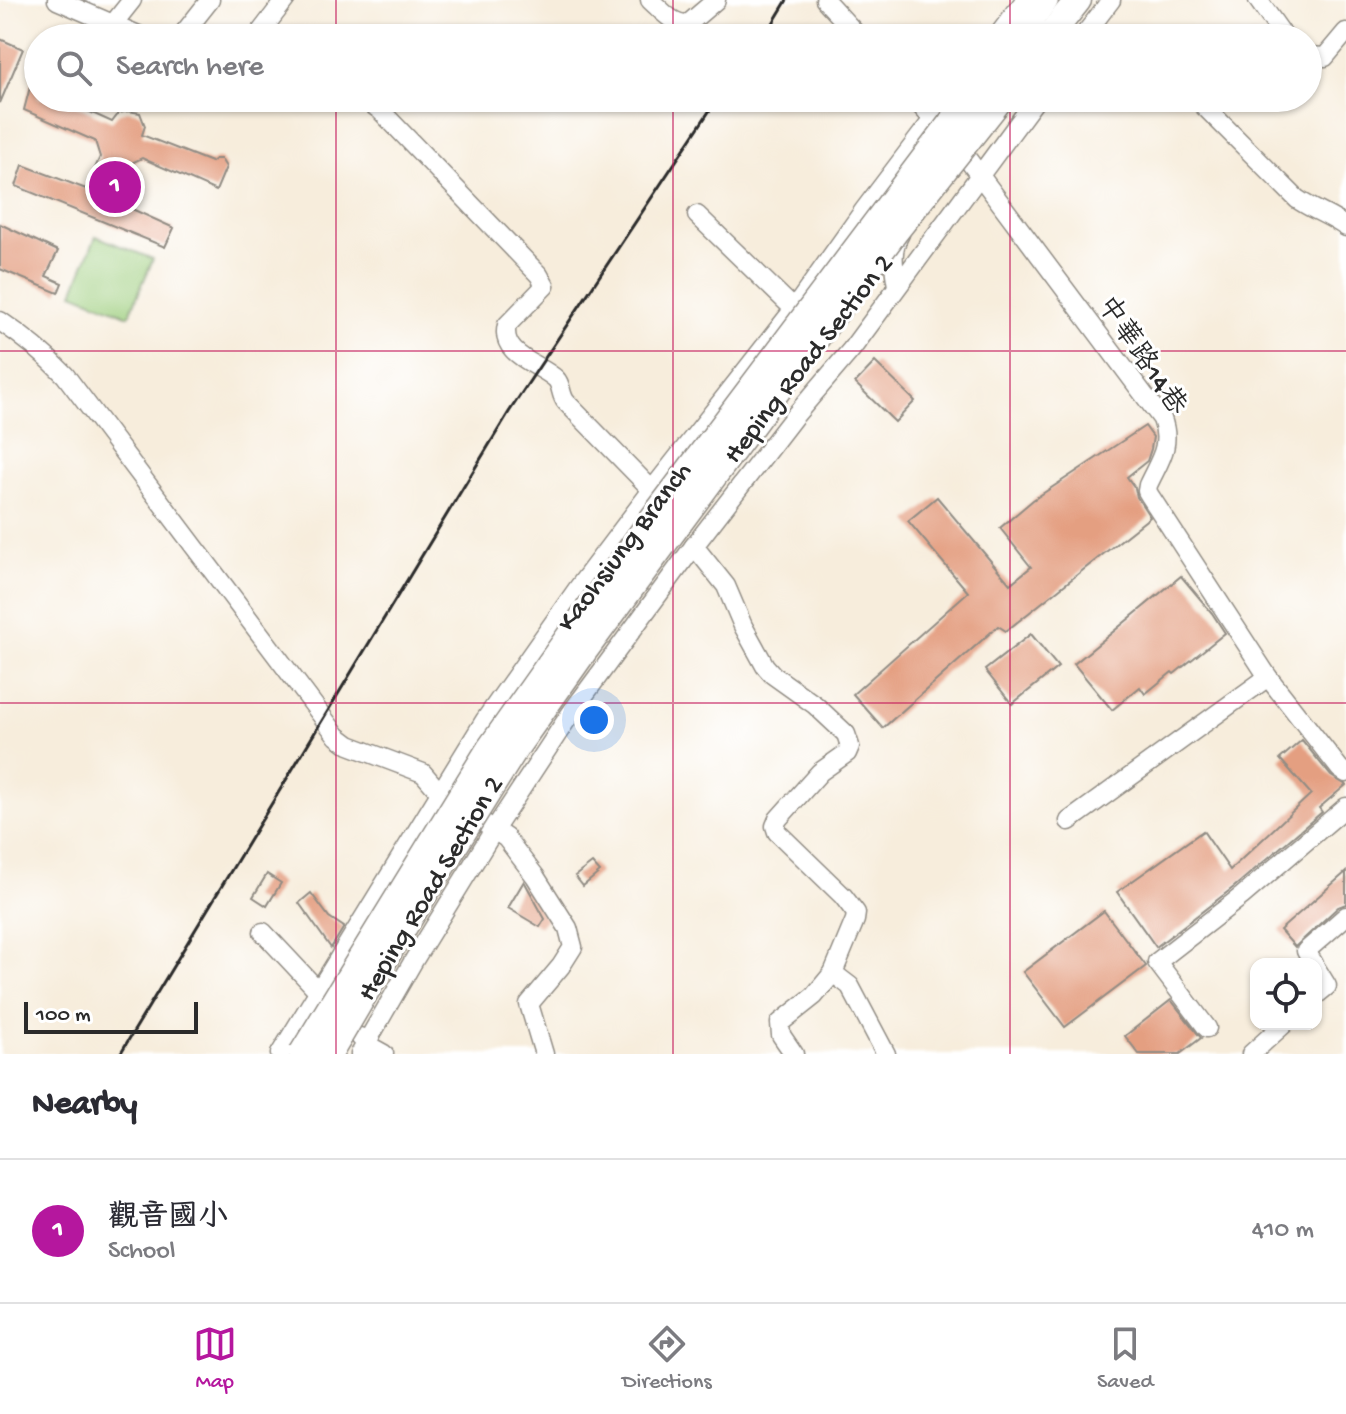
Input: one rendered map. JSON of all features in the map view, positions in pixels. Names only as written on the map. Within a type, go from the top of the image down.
[{"type":"highway","points":[[1027,24],[1045,0]]},
{"type":"highway","points":[[1059,24],[1078,0]]},
{"type":"highway","name":"Kaohsiung Branch","points":[[302,1054],[489,750],[648,525],[959,112]]},
{"type":"highway","name":"Kaohsiung Branch","points":[[329,1054],[398,936],[524,735],[894,233],[990,112]]},
{"type":"street","points":[[69,2],[113,24],[132,0]]},
{"type":"street","points":[[191,24],[210,0]]},
{"type":"street","points":[[267,24],[285,0]]},
{"type":"street","points":[[650,0],[669,18],[680,24],[688,24],[716,0]]},
{"type":"street","points":[[825,0],[847,24]]},
{"type":"street","points":[[1007,24],[1025,0]]},
{"type":"street","points":[[1093,24],[1111,0]]},
{"type":"street","points":[[1258,0],[1275,24]]},
{"type":"street","points":[[1322,57],[1346,32]]},
{"type":"street","points":[[382,112],[539,275],[545,286],[507,325],[509,345],[529,363],[556,379],[562,398],[652,490]]},
{"type":"street","name":"中華路14巷","points":[[927,112],[963,153],[1162,419],[1167,434],[1166,448],[1147,491],[1268,677],[1346,773]]},
{"type":"street","name":"Heping Road Section 2","points":[[280,1054],[485,720],[578,588],[794,309],[938,112]]},
{"type":"street","name":"Heping Road Section 2","points":[[363,1049],[494,830],[571,713],[694,546],[793,418],[851,350],[1026,112]]},
{"type":"street","points":[[1210,112],[1297,199],[1346,227]]},
{"type":"street","points":[[897,286],[892,259],[895,242],[919,201],[963,153]]},
{"type":"street","points":[[697,215],[794,309]]},
{"type":"street","points":[[0,321],[28,340],[65,375],[337,736],[349,745],[423,773],[441,794],[506,838],[535,876],[568,928],[573,947],[529,1004],[544,1054]]},
{"type":"street","points":[[694,546],[726,586],[765,666],[815,705],[849,740],[847,753],[820,772],[775,826],[777,832],[843,896],[856,913],[833,973],[814,996],[780,1023],[781,1035],[794,1054]]},
{"type":"street","points":[[1069,821],[1268,677]]},
{"type":"street","points":[[1207,1028],[1157,962],[1242,896],[1346,807]]},
{"type":"street","points":[[1310,958],[1306,951],[1346,916]]},
{"type":"street","points":[[263,932],[318,990],[363,1049],[384,1054]]},
{"type":"street","points":[[833,973],[850,986],[886,1054]]},
{"type":"street","points":[[1251,1054],[1277,1030]]},
{"type":"green space","points":[[96,236],[153,259],[129,316],[73,293]]},
{"type":"building","points":[[0,39],[23,49],[0,103]]},
{"type":"building","points":[[29,112],[90,112],[112,122],[119,113],[140,113],[145,126],[142,135],[211,162],[221,159],[226,167],[216,191],[142,158],[127,165],[112,200],[174,228],[165,247],[16,186],[23,165],[86,189],[100,157],[95,141]]},
{"type":"building","points":[[0,224],[58,251],[46,276],[62,283],[58,293],[0,269]]},
{"type":"building","points":[[875,362],[915,401],[895,422],[855,383]]},
{"type":"building","points":[[1145,426],[1153,437],[1147,461],[1127,477],[1150,517],[1006,631],[998,626],[883,728],[853,694],[968,592],[908,521],[937,497],[1010,584],[1031,567],[1000,528],[1033,500]]},
{"type":"building","points":[[1181,576],[1225,633],[1145,694],[1140,687],[1112,710],[1074,664]]},
{"type":"building","points":[[1031,634],[1058,667],[1012,704],[985,670]]},
{"type":"building","points":[[1302,740],[1331,776],[1346,785],[1319,808],[1322,812],[1234,887],[1156,947],[1117,892],[1203,831],[1230,870],[1311,794],[1280,759]]},
{"type":"building","points":[[592,863],[600,872],[583,886],[575,876]]},
{"type":"building","points":[[1346,872],[1346,904],[1338,907],[1295,947],[1280,930]]},
{"type":"building","points":[[267,874],[281,883],[267,906],[253,897]]},
{"type":"building","points":[[524,881],[545,919],[540,927],[508,908]]},
{"type":"building","points":[[311,893],[329,917],[344,927],[331,948],[299,903]]},
{"type":"building","points":[[1104,911],[1146,966],[1065,1027],[1023,972]]},
{"type":"building","points":[[1171,1000],[1201,1038],[1180,1054],[1139,1054],[1125,1036]]},
{"type":"railway","points":[[772,24],[787,0]]},
{"type":"railway","points":[[120,1054],[509,412],[709,112]]},
{"type":"place","name":"觀音國小","points":[[115,187]]}]
